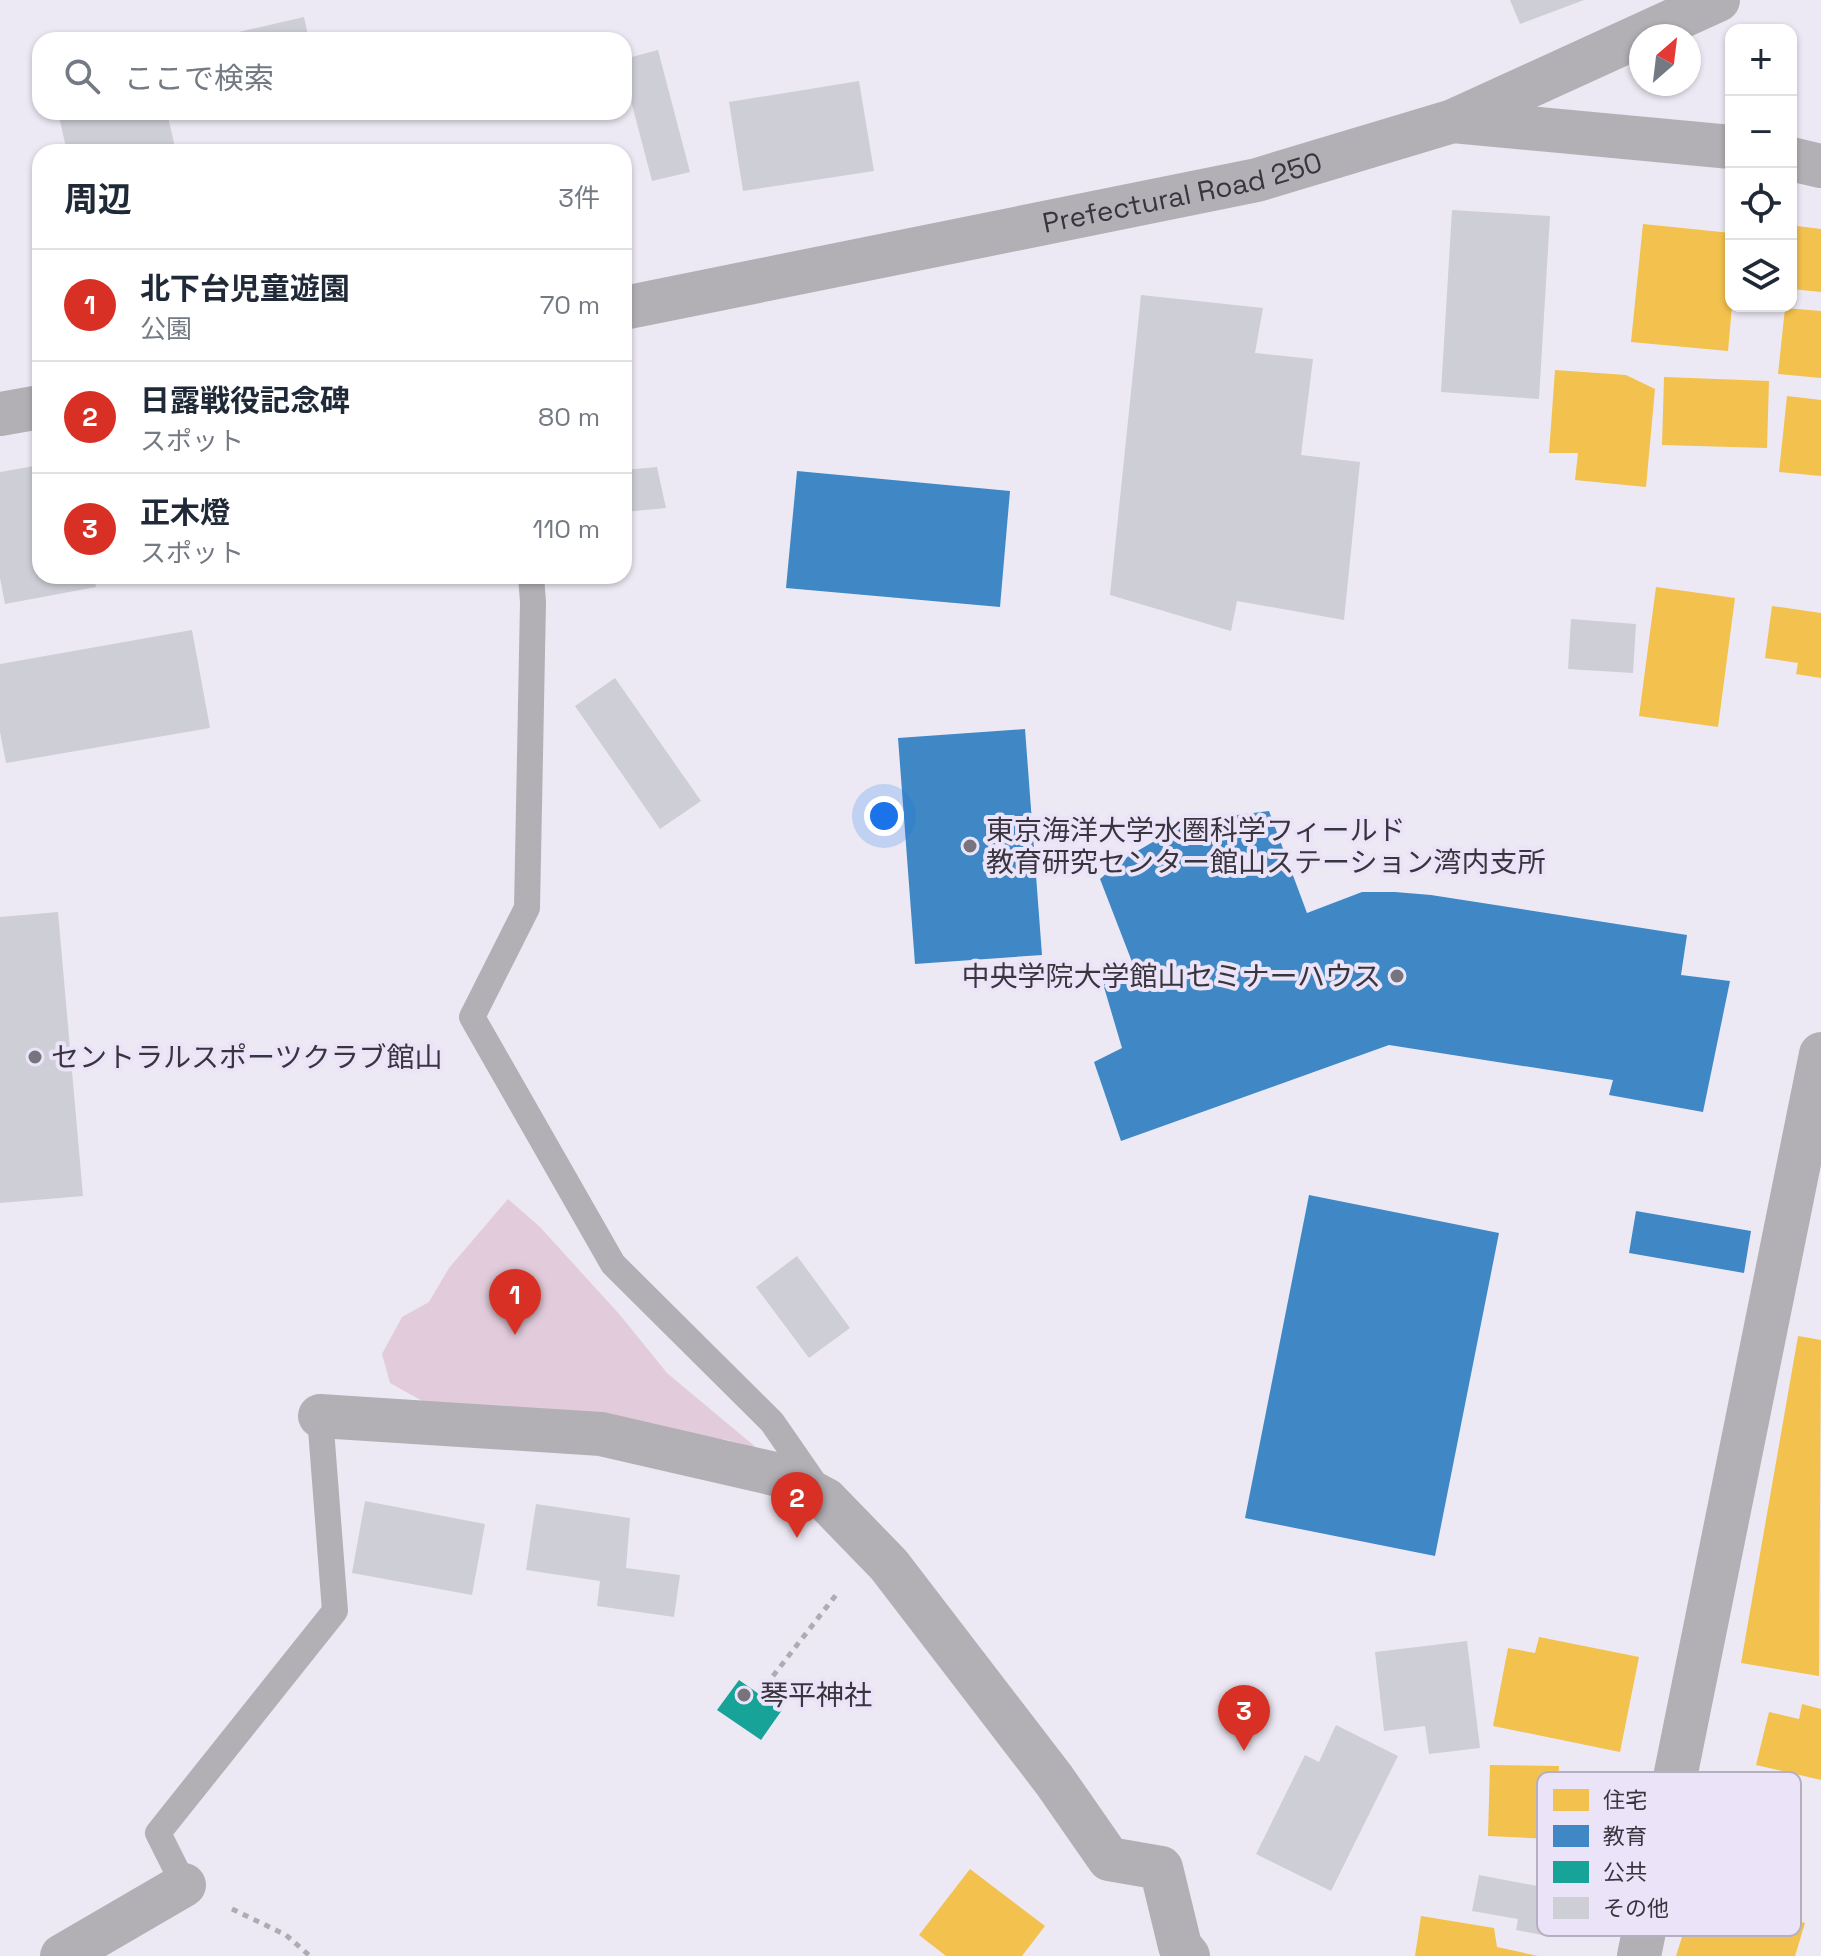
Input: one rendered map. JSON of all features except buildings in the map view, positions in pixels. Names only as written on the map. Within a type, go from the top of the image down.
[{"type":"main road","name":"Prefectural Road 250","points":[[632,306],[1257,180],[1453,121],[1718,0]]},
{"type":"main road","points":[[0,414],[32,408]]},
{"type":"street","points":[[1453,121],[1725,146]]},
{"type":"street","points":[[1797,160],[1821,166]]},
{"type":"street","points":[[1676,1772],[1821,1054]]},
{"type":"street","points":[[320,1416],[601,1434],[779,1475],[826,1500],[889,1565],[1054,1780],[1109,1859],[1161,1868],[1180,1946],[1188,1956]]},
{"type":"street","points":[[62,1956],[184,1885]]},
{"type":"street","points":[[1639,1956],[1643,1936]]},
{"type":"lane","points":[[532,584],[527,908],[472,1017],[613,1264],[772,1422],[826,1500]]},
{"type":"lane","points":[[184,1885],[158,1833],[335,1611],[320,1416]]},
{"type":"path","points":[[773,1676],[828,1606]]},
{"type":"path","points":[[184,1885],[286,1935],[310,1956]]},
{"type":"shaded area","points":[[508,1199],[540,1227],[620,1315],[667,1373],[758,1449],[728,1440],[426,1403],[390,1383],[382,1354],[402,1317],[429,1302],[449,1268]]},
{"type":"place","name":"東京海洋大学水圏科学フィールド 教育研究センター館山ステーション湾内支所","points":[[970,846]]},
{"type":"place","name":"中央学院大学館山セミナーハウス","points":[[1397,976]]},
{"type":"place","name":"セントラルスポーツクラブ館山","points":[[35,1057]]},
{"type":"place","name":"北下台児童遊園","points":[[515,1335]]},
{"type":"place","name":"日露戦役記念碑","points":[[797,1538]]},
{"type":"place","name":"琴平神社","points":[[744,1695]]},
{"type":"place","name":"正木燈","points":[[1244,1751]]}]
